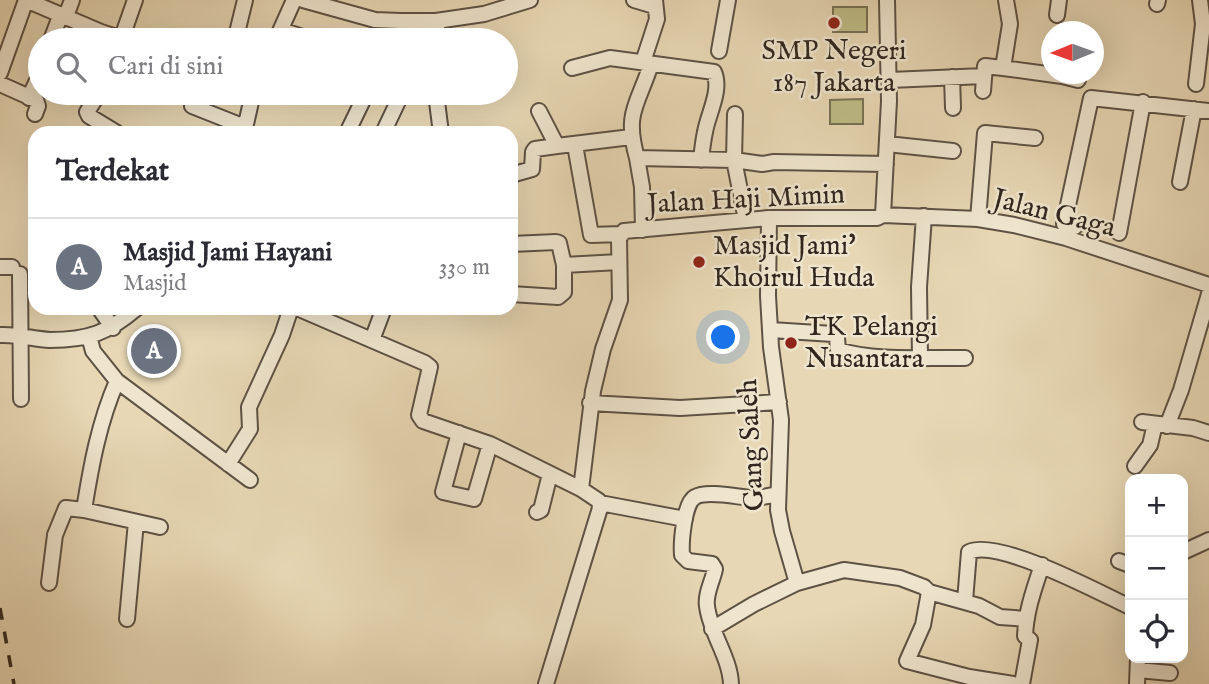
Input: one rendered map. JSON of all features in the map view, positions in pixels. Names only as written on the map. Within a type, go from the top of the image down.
[{"type":"street","points":[[0,73],[26,0],[92,28]]},
{"type":"street","points":[[57,28],[72,0]]},
{"type":"street","points":[[127,28],[135,0]]},
{"type":"street","points":[[238,28],[244,0]]},
{"type":"street","points":[[281,28],[294,0]]},
{"type":"street","points":[[303,0],[375,20],[403,21],[436,21],[484,14],[530,0]]},
{"type":"street","points":[[634,0],[654,3],[657,19],[645,83],[634,106],[631,136],[642,187],[643,229]]},
{"type":"street","points":[[719,51],[728,0]]},
{"type":"street","points":[[883,215],[890,79],[887,0]]},
{"type":"street","points":[[1003,68],[1010,24],[1006,0]]},
{"type":"street","points":[[1196,84],[1203,24],[1200,0]]},
{"type":"street","points":[[403,21],[403,28]]},
{"type":"street","points":[[436,21],[437,28]]},
{"type":"street","points":[[572,68],[610,58],[708,69],[716,74],[715,96],[704,133],[701,160]]},
{"type":"street","points":[[983,91],[985,66],[1041,73]]},
{"type":"street","points":[[890,79],[984,76]]},
{"type":"street","points":[[952,77],[953,108]]},
{"type":"street","points":[[0,83],[28,97]]},
{"type":"street","points":[[1064,224],[1091,97],[1202,110],[1180,182]]},
{"type":"street","points":[[1119,233],[1143,102]]},
{"type":"street","points":[[35,114],[37,105]]},
{"type":"street","points":[[92,105],[89,116],[105,126]]},
{"type":"street","points":[[246,126],[250,105]]},
{"type":"street","points":[[350,126],[361,105]]},
{"type":"street","points":[[386,126],[396,105]]},
{"type":"street","points":[[441,105],[441,126]]},
{"type":"street","points":[[192,106],[236,126]]},
{"type":"street","points":[[539,111],[557,146]]},
{"type":"street","points":[[735,114],[734,160],[746,220]]},
{"type":"street","points":[[978,219],[985,133],[1035,138]]},
{"type":"street","points":[[518,173],[532,169],[535,149],[631,136]]},
{"type":"street","points":[[887,144],[953,151]]},
{"type":"street","points":[[575,145],[591,235],[620,234]]},
{"type":"street","points":[[637,158],[734,160],[762,164],[886,164]]},
{"type":"street","name":"Jalan Gaga","points":[[883,215],[978,219],[1066,238],[1209,285]]},
{"type":"street","name":"Jalan Haji Mimin","points":[[581,489],[590,403],[603,349],[620,300],[620,234],[624,231],[769,218],[877,218],[883,215]]},
{"type":"street","points":[[920,358],[919,287],[924,216]]},
{"type":"street","name":"Gang Saleh","points":[[769,218],[768,296],[781,432],[778,494],[782,531],[797,583]]},
{"type":"street","points":[[518,244],[559,243],[564,265],[563,295],[550,298],[518,295]]},
{"type":"street","points":[[564,265],[620,262]]},
{"type":"street","points":[[11,269],[22,335],[21,400]]},
{"type":"street","points":[[1135,466],[1150,445],[1155,424],[1181,390],[1209,294]]},
{"type":"street","points":[[104,315],[113,328]]},
{"type":"street","points":[[0,335],[22,335],[49,340],[89,336],[113,328],[129,315]]},
{"type":"street","points":[[228,464],[250,429],[249,407],[289,315]]},
{"type":"street","points":[[313,315],[430,367],[419,415],[421,418],[490,444],[581,489],[600,503],[685,519]]},
{"type":"street","points":[[372,340],[381,315]]},
{"type":"street","points":[[771,330],[834,334],[840,351],[883,357],[965,358]]},
{"type":"street","points":[[89,336],[93,351],[117,380],[250,480]]},
{"type":"street","points":[[84,510],[91,462],[117,380]]},
{"type":"street","points":[[590,403],[680,408],[779,402]]},
{"type":"street","points":[[1155,424],[1193,428],[1209,433]]},
{"type":"street","points":[[459,433],[443,492],[474,499],[490,444]]},
{"type":"street","points":[[537,512],[541,510],[550,474]]},
{"type":"street","points":[[731,684],[730,673],[712,629],[706,601],[715,569],[712,564],[688,561],[682,555],[685,519],[691,500],[698,495],[754,498],[778,494]]},
{"type":"street","points":[[546,684],[600,503]]},
{"type":"street","points":[[49,583],[55,535],[64,510],[84,510],[160,527]]},
{"type":"street","points":[[127,619],[136,522]]},
{"type":"street","points":[[1188,550],[1209,540]]},
{"type":"street","points":[[965,601],[971,551],[981,550],[1042,565],[1125,605]]},
{"type":"street","points":[[1022,684],[1030,640],[1025,636],[1027,619],[1042,565]]},
{"type":"street","points":[[712,629],[797,583],[844,570],[900,578],[924,587],[929,592],[979,606],[999,617],[1027,619]]},
{"type":"street","points":[[929,592],[923,625],[906,658],[908,663],[1013,684]]},
{"type":"street","points":[[1138,671],[1170,673]]},
{"type":"shaded area","points":[[833,7],[867,7],[867,32],[833,32]]},
{"type":"shaded area","points":[[863,99],[863,124],[830,124],[830,100]]},
{"type":"railway","points":[[0,608],[14,684]]},
{"type":"place","name":"SMP Negeri 187 Jakarta","points":[[834,23]]},
{"type":"place","name":"Masjid Jami' Khoirul Huda","points":[[699,262]]},
{"type":"place","name":"TK Pelangi Nusantara","points":[[791,343]]},
{"type":"place","name":"Masjid Jami Hayani","points":[[154,351]]}]
